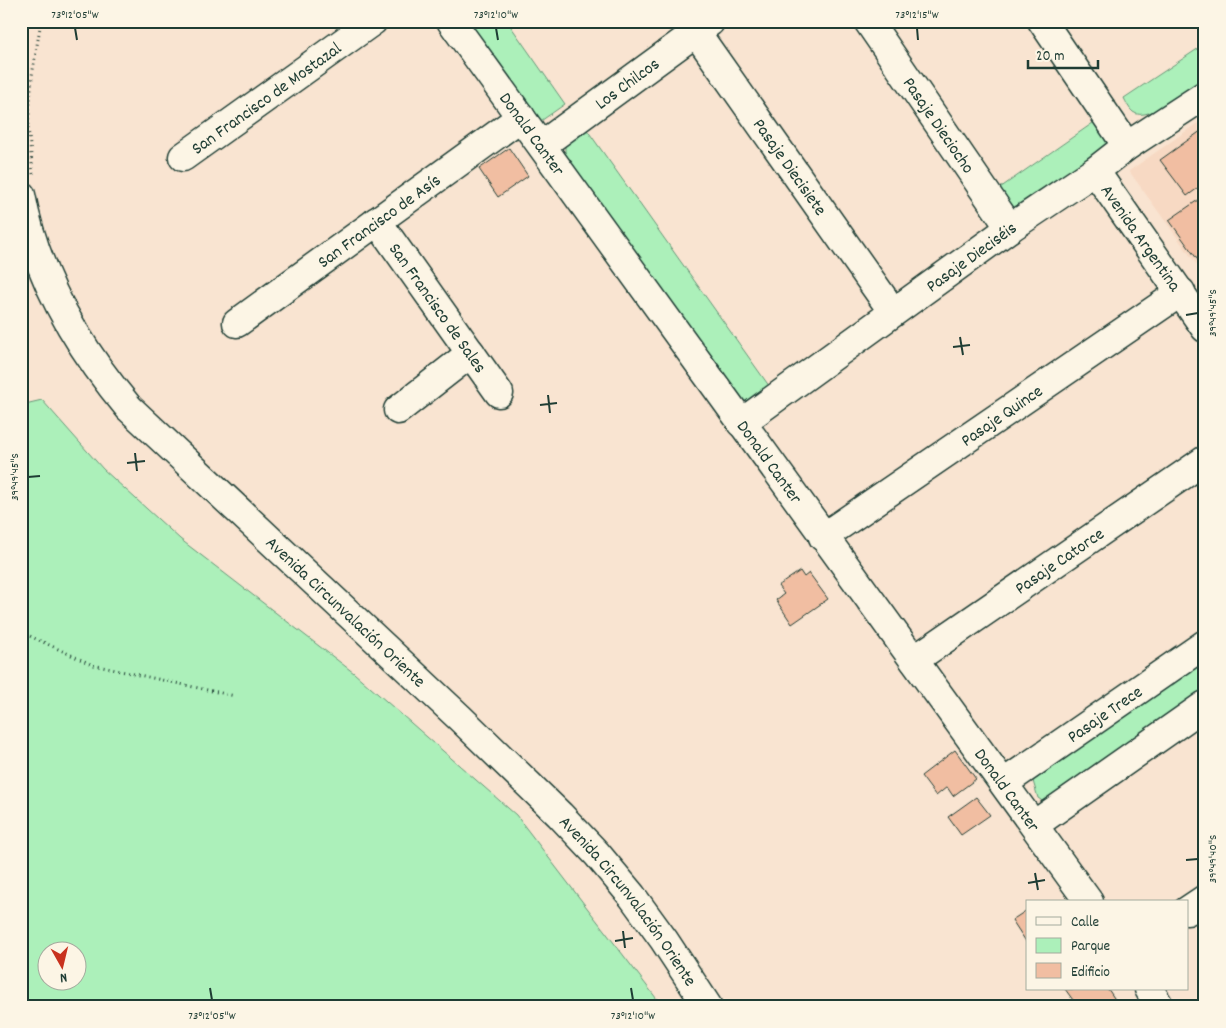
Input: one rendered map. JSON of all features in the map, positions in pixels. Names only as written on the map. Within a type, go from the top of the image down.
[{"type":"street","name":"San Francisco de Mostazal","points":[[184,157],[373,21]]},
{"type":"street","name":"Donald Canter","points":[[451,21],[1088,900]]},
{"type":"street","name":"Pasaje Dieciocho","points":[[868,21],[1010,228]]},
{"type":"street","points":[[1042,21],[1127,146]]},
{"type":"street","name":"Los Chilcos","points":[[542,145],[698,25]]},
{"type":"street","name":"Pasaje Diecisiete","points":[[698,25],[893,312]]},
{"type":"street","name":"Pasaje Dieciséis","points":[[741,423],[1010,228],[1095,171],[1127,146],[1205,95]]},
{"type":"street","name":"San Francisco de Asís","points":[[237,323],[520,117]]},
{"type":"street","name":"Avenida Argentina","points":[[1095,171],[1205,328]]},
{"type":"street","name":"Avenida Circunvalación Oriente","points":[[27,187],[32,238],[58,306],[89,358],[113,390],[152,432],[560,815],[597,854],[632,896],[664,940],[708,1007]]},
{"type":"street","name":"San Francisco de Sales","points":[[377,221],[499,393]]},
{"type":"street","name":"Pasaje Quince","points":[[823,537],[1181,292]]},
{"type":"street","points":[[398,410],[471,353]]},
{"type":"street","name":"Pasaje Catorce","points":[[914,660],[1205,460]]},
{"type":"street","name":"Pasaje Trece","points":[[1004,783],[1205,644]]},
{"type":"street","points":[[1034,825],[1205,705]]},
{"type":"street","points":[[1188,910],[1205,899]]},
{"type":"street","points":[[1150,990],[1160,1007]]},
{"type":"path","points":[[27,187],[28,127],[32,76],[42,21]]},
{"type":"path","points":[[21,632],[93,665],[235,696]]},
{"type":"shaded area","points":[[1205,118],[1205,276],[1129,171]]},
{"type":"green space","points":[[466,21],[507,21],[565,104],[538,123]]},
{"type":"green space","points":[[1205,44],[1205,78],[1159,109],[1140,114],[1132,111],[1124,98]]},
{"type":"green space","points":[[1100,118],[1110,146],[1022,210],[1012,209],[997,190]]},
{"type":"green space","points":[[585,127],[772,390],[762,398],[742,403],[565,153],[565,141]]},
{"type":"green space","points":[[42,400],[103,469],[180,539],[354,673],[516,815],[663,1007],[21,1007],[21,405]]},
{"type":"green space","points":[[1205,660],[1205,692],[1048,805],[1038,798],[1033,781]]},
{"type":"building","points":[[1205,128],[1205,183],[1187,196],[1160,160]]},
{"type":"building","points":[[509,148],[528,176],[498,197],[479,169]]},
{"type":"building","points":[[1198,200],[1205,210],[1205,270],[1169,220]]},
{"type":"building","points":[[800,571],[804,577],[809,573],[828,599],[792,624],[776,600],[784,594],[778,586]]},
{"type":"building","points":[[955,750],[976,779],[953,796],[947,787],[936,796],[921,776]]},
{"type":"building","points":[[976,797],[990,815],[961,835],[948,817]]},
{"type":"building","points":[[1026,911],[1026,941],[1012,920]]},
{"type":"building","points":[[1066,990],[1109,990],[1120,1007],[1078,1007]]}]
